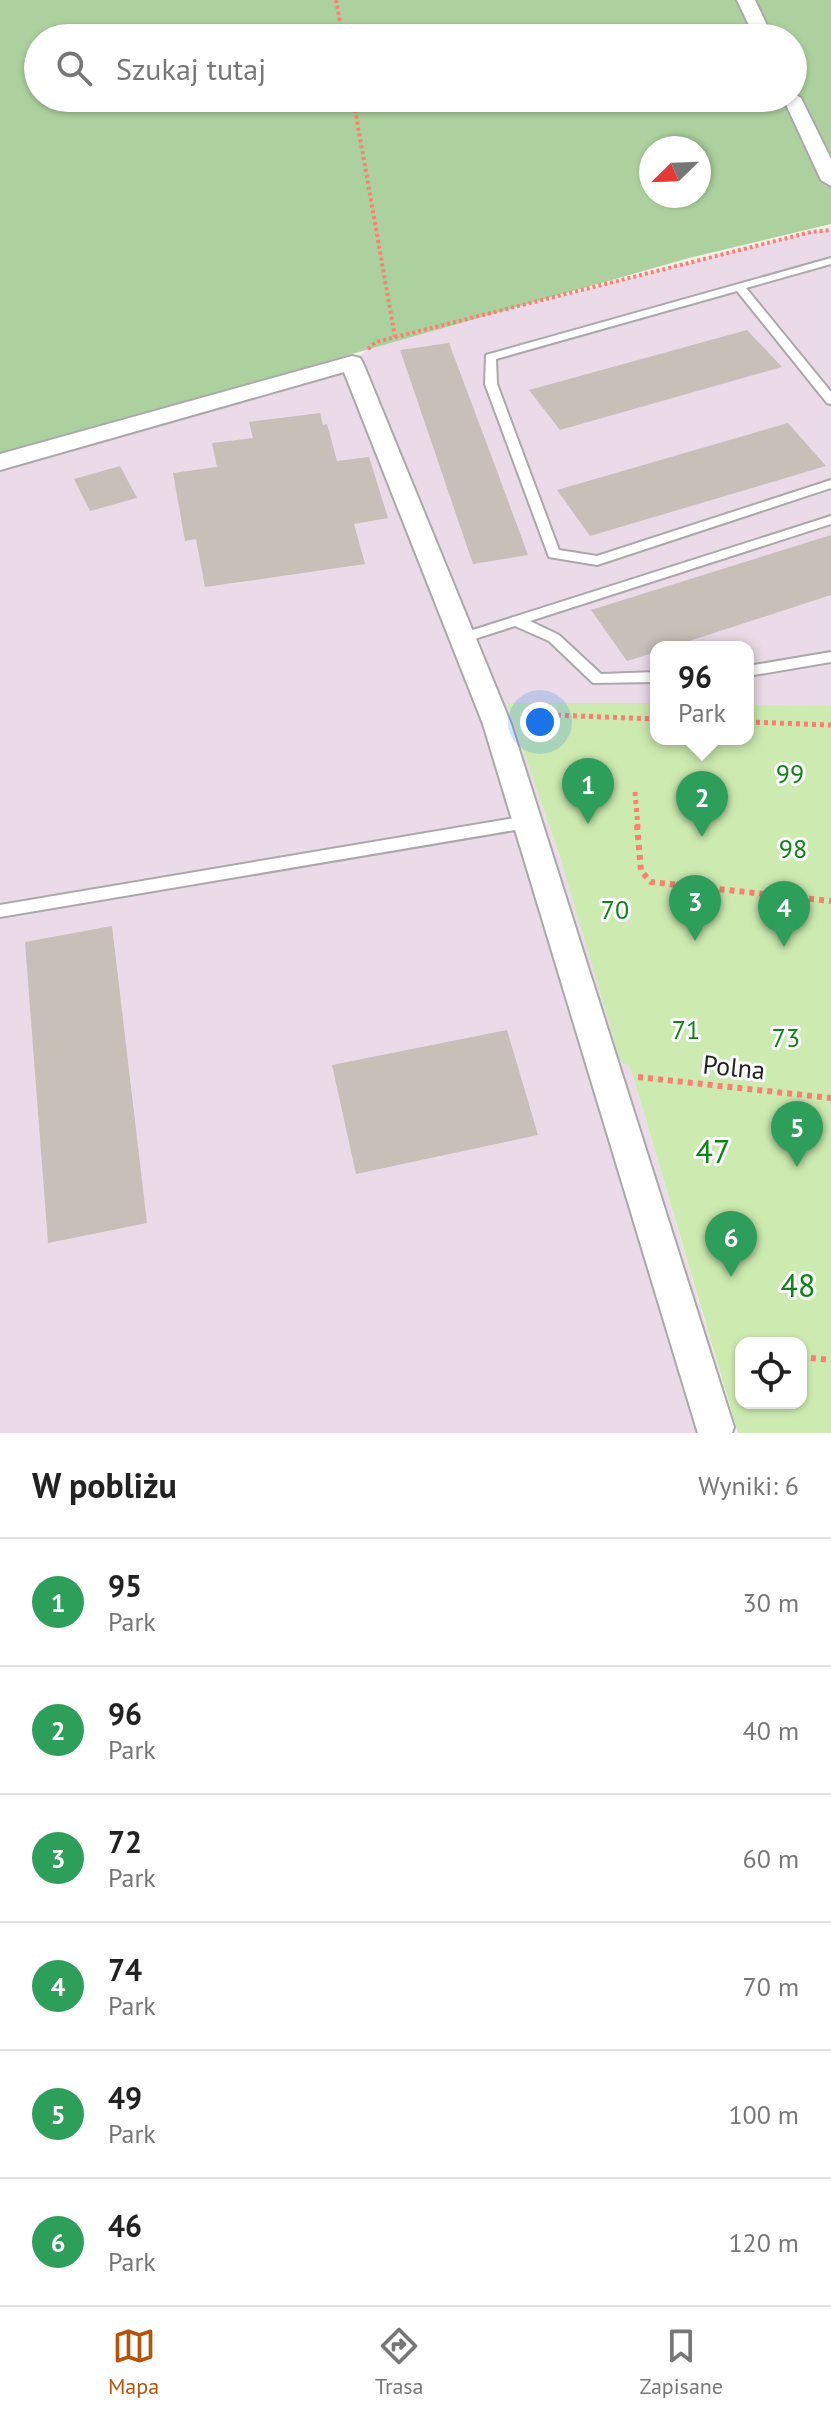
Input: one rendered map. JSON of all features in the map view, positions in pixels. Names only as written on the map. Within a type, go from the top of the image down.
[{"type":"street","points":[[746,0],[757,24]]},
{"type":"street","points":[[799,112],[831,180]]},
{"type":"street","points":[[0,462],[352,363],[497,724],[715,1427]]},
{"type":"lane","points":[[831,261],[490,357],[491,384],[554,554],[597,561],[831,484]]},
{"type":"lane","points":[[739,287],[831,400]]},
{"type":"lane","points":[[462,638],[831,520]]},
{"type":"lane","points":[[517,621],[554,638],[598,679],[650,677]]},
{"type":"lane","points":[[754,670],[831,657]]},
{"type":"lane","points":[[0,911],[527,822]]},
{"type":"path","points":[[336,0],[340,24]]},
{"type":"path","points":[[355,112],[395,337]]},
{"type":"path","points":[[352,363],[376,342],[811,232],[831,230]]},
{"type":"path","points":[[512,713],[650,719]]},
{"type":"path","points":[[754,722],[831,725]]},
{"type":"path","points":[[635,792],[641,871],[651,882],[831,901]]},
{"type":"path","name":"Polna","points":[[633,1076],[831,1098]]},
{"type":"path","points":[[807,1358],[831,1360]]},
{"type":"shaded area","points":[[831,230],[831,707],[754,706],[754,641],[650,641],[650,705],[508,703],[633,1076],[733,1419],[707,1433],[0,1433],[0,462],[352,363],[376,342],[811,232]]},
{"type":"green space","points":[[0,0],[831,0],[831,224],[689,258],[0,454]]},
{"type":"green space","points":[[507,703],[650,703],[650,745],[754,745],[754,705],[831,706],[831,1433],[738,1433],[629,1065],[621,1063],[560,857]]},
{"type":"building","points":[[747,330],[782,367],[560,430],[529,390]]},
{"type":"building","points":[[449,343],[528,555],[473,564],[400,350]]},
{"type":"building","points":[[320,413],[323,425],[327,424],[337,461],[369,457],[388,518],[354,524],[365,564],[205,587],[196,539],[185,541],[173,473],[217,467],[212,443],[253,438],[249,422]]},
{"type":"building","points":[[788,423],[826,466],[590,536],[557,490]]},
{"type":"building","points":[[120,466],[137,498],[90,511],[74,479]]},
{"type":"building","points":[[831,535],[831,595],[689,641],[650,641],[650,654],[627,661],[591,610]]},
{"type":"building","points":[[112,926],[147,1223],[48,1243],[25,942]]},
{"type":"building","points":[[507,1030],[538,1135],[356,1174],[332,1065]]},
{"type":"place","name":"95","points":[[588,824]]},
{"type":"place","name":"96","points":[[702,837]]},
{"type":"place","name":"72","points":[[695,941]]},
{"type":"place","name":"74","points":[[784,947]]},
{"type":"place","name":"49","points":[[797,1167]]},
{"type":"place","name":"46","points":[[731,1277]]},
{"type":"park label","name":"99","points":[[790,773]]},
{"type":"park label","name":"98","points":[[793,848]]},
{"type":"park label","name":"70","points":[[615,909]]},
{"type":"park label","name":"71","points":[[686,1029]]},
{"type":"park label","name":"73","points":[[786,1037]]},
{"type":"park label","name":"47","points":[[713,1151]]},
{"type":"park label","name":"48","points":[[798,1285]]}]
